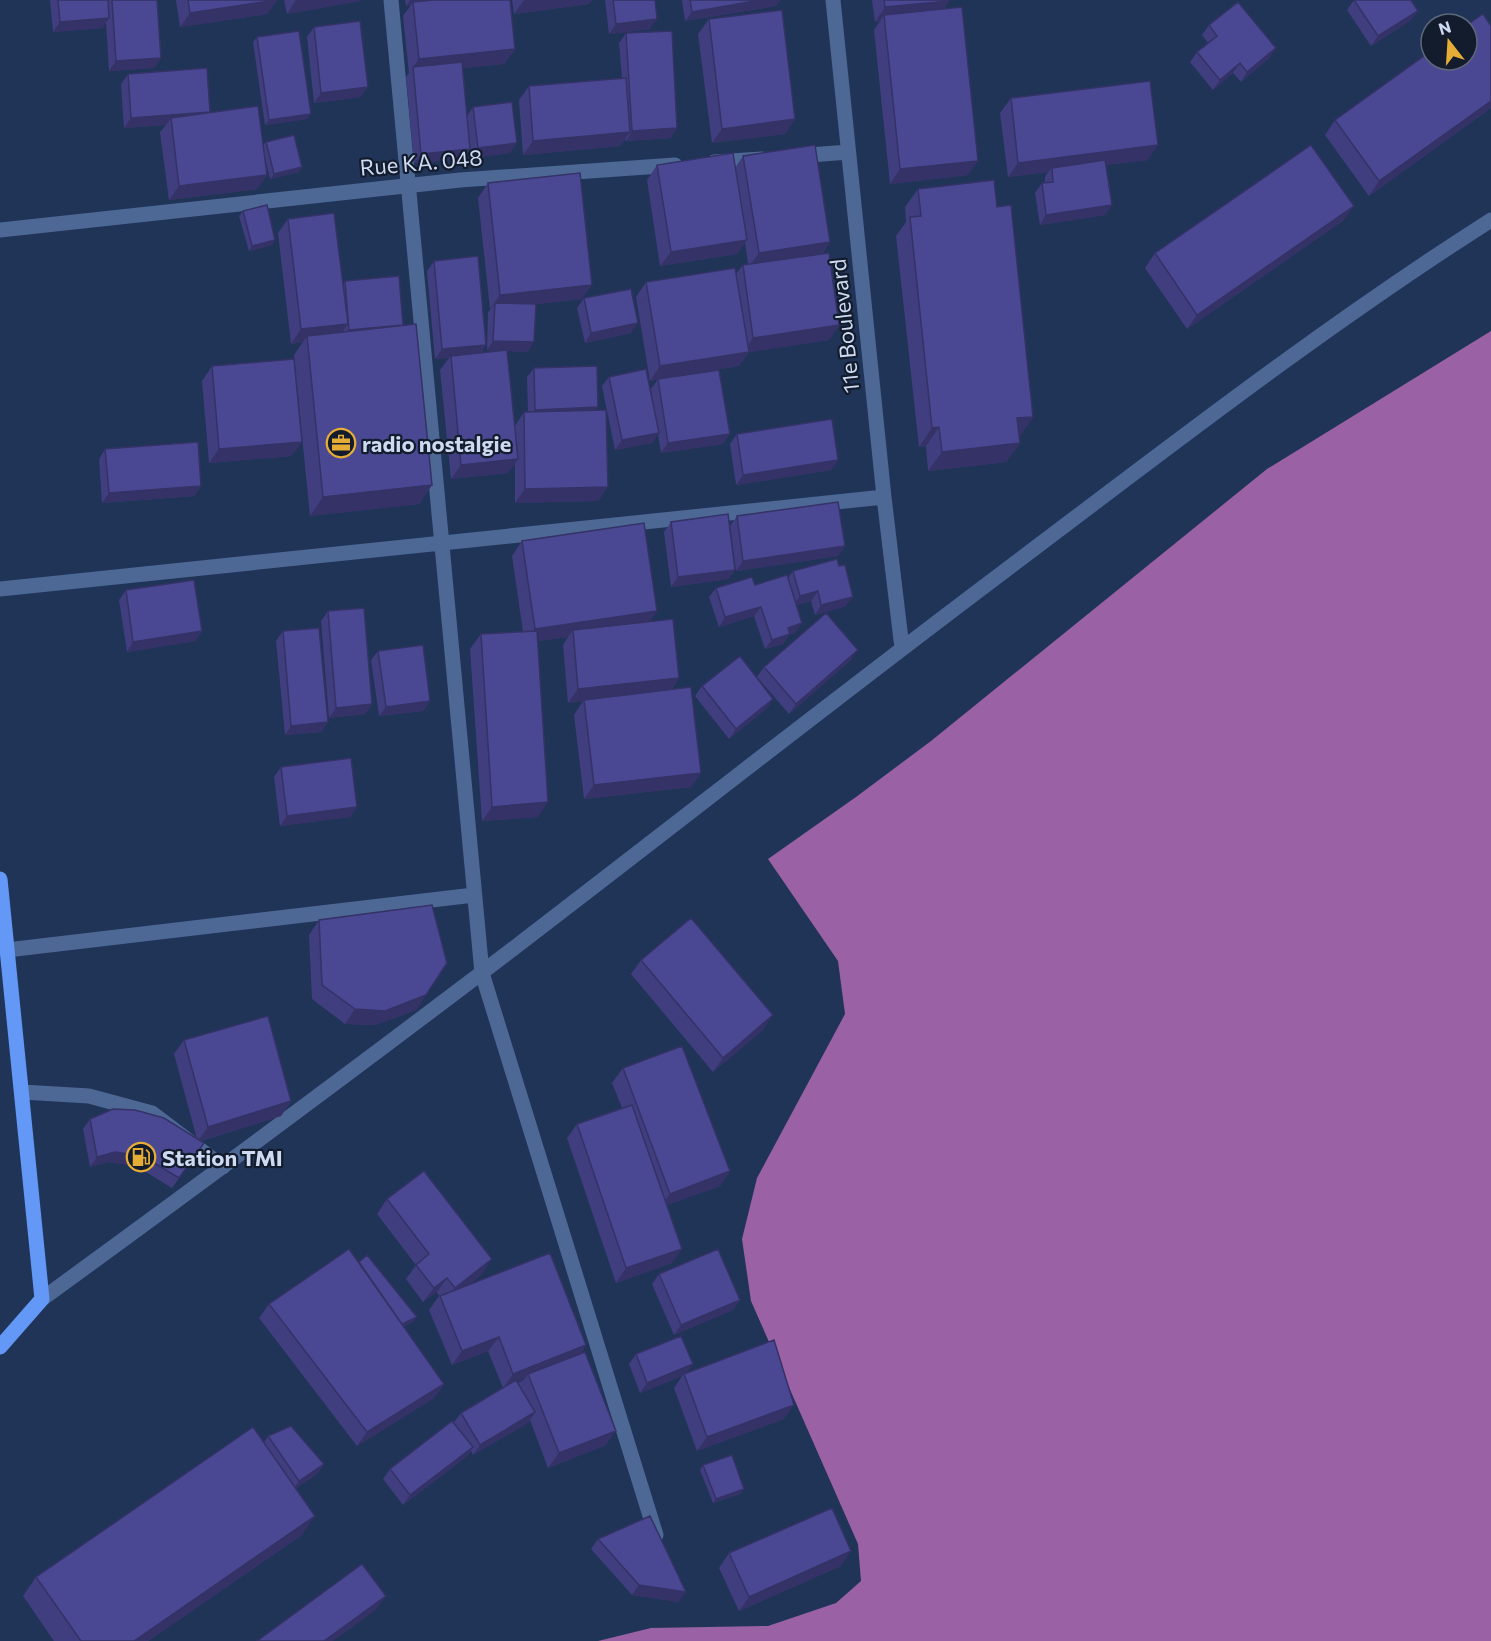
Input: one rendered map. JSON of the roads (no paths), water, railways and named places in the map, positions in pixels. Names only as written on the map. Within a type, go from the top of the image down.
[{"type":"main road","points":[[0,879],[42,1299],[0,1347]]},
{"type":"street","points":[[391,0],[482,973],[659,1545]]},
{"type":"street","name":"11e Boulevard","points":[[833,0],[884,497],[902,648]]},
{"type":"street","name":"Rue KA. 048","points":[[0,230],[409,185],[848,152]]},
{"type":"street","points":[[42,1299],[482,973],[902,648],[1342,319],[1491,220]]},
{"type":"street","points":[[0,589],[884,497]]},
{"type":"street","points":[[7,950],[474,895]]},
{"type":"street","points":[[22,1092],[89,1096],[152,1113],[223,1167]]},
{"type":"place","name":"radio nostalgie","points":[[341,443]]},
{"type":"place","name":"Station TMI","points":[[141,1157]]}]
